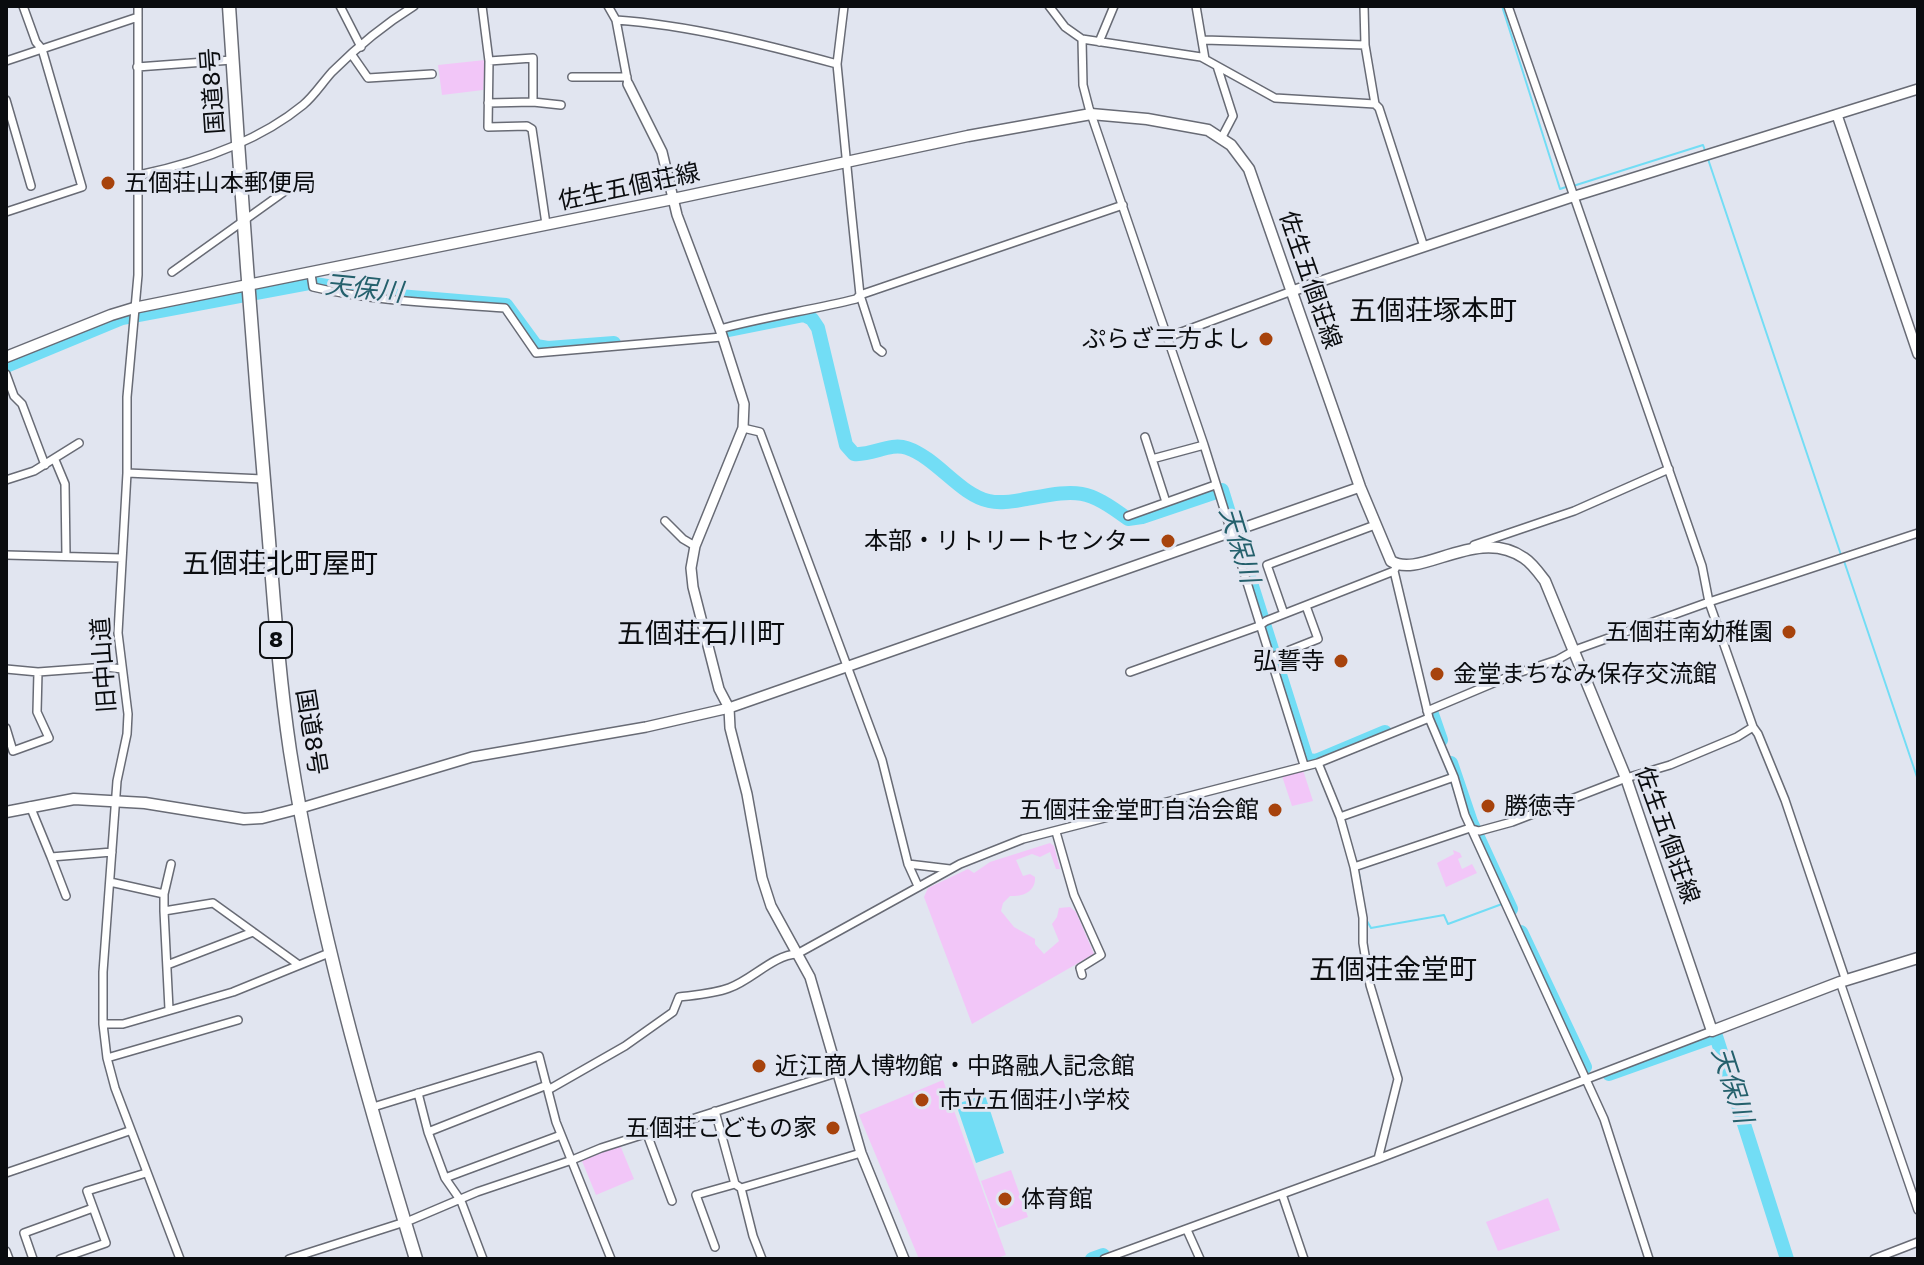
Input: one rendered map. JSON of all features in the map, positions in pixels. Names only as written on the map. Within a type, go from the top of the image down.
[{"type":"highway","name":"国道8号","points":[[229,6],[247,287],[277,652],[291,753],[329,953],[370,1108],[416,1259]]},
{"type":"main road","name":"佐生五個荘線","points":[[6,357],[134,308],[247,287],[313,281],[546,224],[1028,124],[1091,114],[1187,125],[1222,137],[1239,153],[1249,169],[1360,487],[1387,555],[1396,568],[1466,548],[1505,549],[1524,557],[1545,581],[1626,778],[1712,1031]]},
{"type":"main road","points":[[6,812],[74,799],[116,800],[244,819],[262,818],[301,808]]},
{"type":"main road","points":[[1712,1031],[1843,982],[1918,958]]},
{"type":"street","points":[[6,212],[82,187],[42,49],[36,42],[23,6]]},
{"type":"street","name":"旧中山道","points":[[138,6],[138,275],[127,397],[127,473],[118,633],[128,699],[127,734],[117,781],[103,972],[103,1024],[107,1058],[129,1131],[180,1259]]},
{"type":"street","points":[[340,6],[361,47]]},
{"type":"street","points":[[139,175],[163,170],[239,143],[306,103],[333,72],[401,10],[414,6]]},
{"type":"street","points":[[482,6],[489,61],[488,127],[527,126],[532,129],[546,224]]},
{"type":"street","points":[[608,6],[616,20],[627,81],[662,152],[673,199],[744,404],[743,428],[695,546],[691,568],[693,587],[719,689],[729,708],[730,728],[747,794],[762,878],[777,921],[816,995],[861,1153],[904,1259]]},
{"type":"street","points":[[844,6],[837,64],[860,295],[877,348],[882,352]]},
{"type":"street","points":[[1049,6],[1065,27],[1082,39],[1205,59],[1275,98],[1375,104]]},
{"type":"street","points":[[1099,42],[1114,6]]},
{"type":"street","points":[[1196,6],[1205,59]]},
{"type":"street","points":[[1364,6],[1365,45],[1375,104],[1379,108],[1424,247]]},
{"type":"street","points":[[1508,6],[1702,566],[1709,602],[1753,727],[1785,800],[1918,1210]]},
{"type":"street","points":[[6,61],[138,17]]},
{"type":"street","points":[[616,20],[723,38],[837,64]]},
{"type":"street","points":[[1082,39],[1083,85],[1091,114],[1204,445],[1216,490],[1234,533],[1304,765]]},
{"type":"street","points":[[1204,40],[1365,45]]},
{"type":"street","points":[[352,55],[368,78],[432,74]]},
{"type":"street","points":[[489,61],[533,58],[533,102]]},
{"type":"street","points":[[137,67],[232,60]]},
{"type":"street","points":[[1217,66],[1233,116],[1222,137]]},
{"type":"street","points":[[572,77],[627,81]]},
{"type":"street","points":[[1168,337],[1424,247],[1570,190],[1707,155],[1918,89]]},
{"type":"street","points":[[6,100],[31,186]]},
{"type":"street","points":[[488,103],[561,105]]},
{"type":"street","points":[[1837,115],[1918,354]]},
{"type":"street","points":[[172,272],[295,184]]},
{"type":"street","points":[[313,281],[327,291],[505,308],[536,353],[721,333],[771,315],[792,314],[842,303],[1123,205]]},
{"type":"street","points":[[6,374],[14,396],[22,404],[45,465]]},
{"type":"street","points":[[743,428],[760,432],[809,571],[882,760],[908,864],[918,886]]},
{"type":"street","points":[[1145,437],[1166,502]]},
{"type":"street","points":[[6,480],[55,460],[79,443]]},
{"type":"street","points":[[1152,459],[1204,445]]},
{"type":"street","points":[[55,460],[65,484],[66,556]]},
{"type":"street","points":[[1466,548],[1574,511],[1669,469]]},
{"type":"street","points":[[127,473],[263,479]]},
{"type":"street","points":[[301,808],[472,757],[646,727],[729,708],[1360,487]]},
{"type":"street","points":[[1128,516],[1166,502],[1216,490]]},
{"type":"street","points":[[665,521],[695,546]]},
{"type":"street","points":[[1284,614],[1267,565],[1375,525]]},
{"type":"street","points":[[428,1132],[547,1087],[625,1046],[673,1012],[679,997],[729,988],[918,886],[1023,839],[1318,763],[1575,650],[1918,533]]},
{"type":"street","points":[[6,555],[122,558]]},
{"type":"street","points":[[1130,672],[1262,624],[1396,568],[1428,714],[1475,830],[1604,1119],[1649,1259]]},
{"type":"street","points":[[1273,656],[1318,639],[1306,606]]},
{"type":"street","points":[[6,669],[38,672],[106,667],[122,669]]},
{"type":"street","points":[[6,728],[13,751],[49,738],[37,712],[38,672]]},
{"type":"street","points":[[1356,867],[1537,813],[1626,778],[1670,765],[1737,737],[1753,727]]},
{"type":"street","points":[[1318,763],[1341,817],[1356,867],[1370,985],[1398,1079],[1378,1159]]},
{"type":"street","points":[[1341,817],[1454,777]]},
{"type":"street","points":[[30,806],[66,896]]},
{"type":"street","points":[[1056,832],[1074,895],[1101,955],[1080,968],[1082,975]]},
{"type":"street","points":[[51,857],[112,852]]},
{"type":"street","points":[[169,1009],[164,894],[171,864]]},
{"type":"street","points":[[908,864],[952,869]]},
{"type":"street","points":[[110,882],[164,894]]},
{"type":"street","points":[[164,911],[213,903],[299,965]]},
{"type":"street","points":[[167,965],[253,932]]},
{"type":"street","points":[[103,1024],[123,1024],[233,992],[329,953]]},
{"type":"street","points":[[107,1058],[238,1020]]},
{"type":"street","points":[[1104,1259],[1378,1159],[1712,1031]]},
{"type":"street","points":[[370,1108],[539,1056],[561,1135],[611,1259]]},
{"type":"street","points":[[289,1259],[404,1222],[477,1192],[601,1148],[836,1073]]},
{"type":"street","points":[[418,1093],[445,1178],[461,1201],[483,1259]]},
{"type":"street","points":[[715,1111],[762,1259]]},
{"type":"street","points":[[6,1173],[129,1131]]},
{"type":"street","points":[[647,1134],[672,1201]]},
{"type":"street","points":[[445,1178],[561,1135]]},
{"type":"street","points":[[715,1247],[696,1195],[861,1153]]},
{"type":"street","points":[[60,1259],[106,1243],[87,1191],[146,1173]]},
{"type":"street","points":[[1282,1194],[1304,1259]]},
{"type":"street","points":[[33,1259],[24,1233],[93,1208]]},
{"type":"street","points":[[1187,1230],[1200,1259]]},
{"type":"street","points":[[1874,1259],[1918,1242]]},
{"type":"street","points":[[6,1251],[9,1259]]},
{"type":"shaded area","points":[[485,60],[483,90],[442,95],[438,65]]},
{"type":"shaded area","points":[[1303,770],[1313,801],[1292,806],[1282,776]]},
{"type":"shaded area","points":[[1050,843],[1054,846],[1060,869],[1056,869],[1050,852],[1040,857],[1032,854],[1016,860],[1023,876],[1030,874],[1035,877],[1035,882],[1027,892],[1010,896],[1003,903],[1001,911],[1014,927],[1035,939],[1035,944],[1044,954],[1059,941],[1052,924],[1059,908],[1070,907],[1076,912],[1094,954],[972,1024],[924,897],[928,888],[968,869],[974,873],[990,862]]},
{"type":"shaded area","points":[[1453,850],[1462,857],[1458,859],[1462,869],[1472,864],[1477,873],[1446,887],[1437,863],[1454,854]]},
{"type":"shaded area","points":[[943,1080],[1006,1255],[995,1259],[919,1259],[859,1115]]},
{"type":"shaded area","points":[[620,1145],[634,1179],[596,1195],[582,1161]]},
{"type":"shaded area","name":"体育館","points":[[1011,1170],[1028,1217],[998,1228],[981,1181]]},
{"type":"shaded area","points":[[1548,1198],[1560,1230],[1498,1251],[1486,1222]]},
{"type":"water","points":[[985,1095],[1004,1153],[976,1163],[956,1104]]},
{"type":"waterway","points":[[1502,6],[1560,189],[1566,187]]},
{"type":"waterway","points":[[1573,186],[1703,145],[1706,153]]},
{"type":"waterway","points":[[1708,159],[1841,555]]},
{"type":"waterway","name":"天保川","points":[[6,366],[122,318],[309,283],[375,294],[506,305],[536,346],[548,348],[614,343]]},
{"type":"waterway","name":"天保川","points":[[729,330],[804,315],[812,319],[818,328],[846,445],[854,454],[894,447],[907,448],[928,460],[968,492],[994,502],[1080,494],[1101,501],[1128,519],[1222,490],[1230,516]]},
{"type":"waterway","points":[[1844,561],[1918,780]]},
{"type":"waterway","name":"天保川","points":[[1247,570],[1307,760],[1316,761],[1385,732]]},
{"type":"waterway","name":"天保川","points":[[1432,714],[1441,740]]},
{"type":"waterway","name":"天保川","points":[[1451,763],[1471,822],[1511,909]]},
{"type":"waterway","points":[[1359,874],[1365,911]]},
{"type":"waterway","points":[[1367,921],[1371,928],[1444,915],[1448,924],[1502,904]]},
{"type":"waterway","name":"天保川","points":[[1521,932],[1585,1067]]},
{"type":"waterway","name":"天保川","points":[[1609,1074],[1716,1036],[1787,1259]]},
{"type":"waterway","points":[[1092,1259],[1103,1255]]},
{"type":"place","name":"五個荘山本郵便局","points":[[108,183]]},
{"type":"place","name":"ぷらざ三方よし","points":[[1266,339]]},
{"type":"place","name":"本部・リトリートセンター","points":[[1168,541]]},
{"type":"place","name":"五個荘南幼稚園","points":[[1789,632]]},
{"type":"place","name":"弘誓寺","points":[[1341,661]]},
{"type":"place","name":"金堂まちなみ保存交流館","points":[[1437,674]]},
{"type":"place","name":"勝徳寺","points":[[1488,806]]},
{"type":"place","name":"五個荘金堂町自治会館","points":[[1275,810]]},
{"type":"place","name":"近江商人博物館・中路融人記念館","points":[[759,1066]]},
{"type":"place","name":"市立五個荘小学校","points":[[922,1100]]},
{"type":"place","name":"五個荘こどもの家","points":[[833,1128]]},
{"type":"place","name":"体育館","points":[[1005,1199]]},
{"type":"district","name":"五個荘塚本町","points":[[1433,311]]},
{"type":"district","name":"五個荘北町屋町","points":[[280,564]]},
{"type":"district","name":"五個荘石川町","points":[[701,634]]},
{"type":"district","name":"五個荘金堂町","points":[[1393,970]]}]
